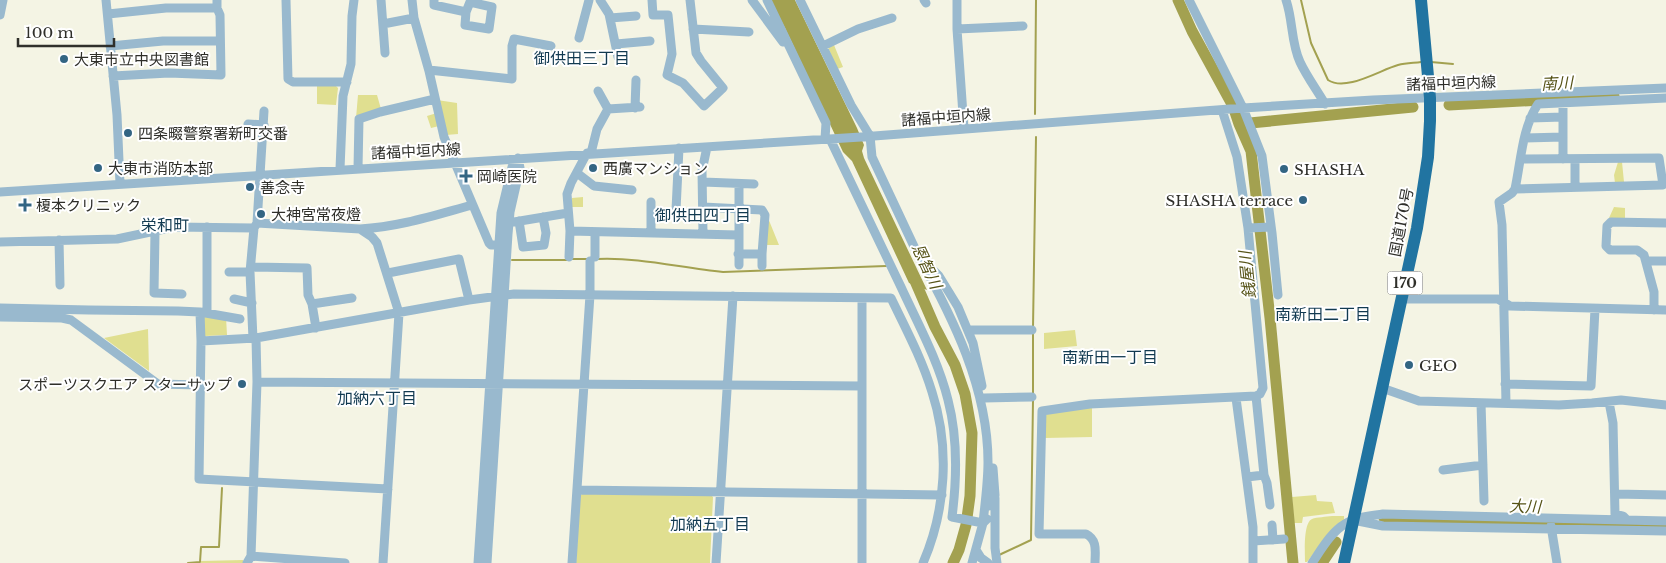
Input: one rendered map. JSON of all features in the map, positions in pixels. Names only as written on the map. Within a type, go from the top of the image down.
[{"type":"highway","name":"国道170号","points":[[1344,563],[1417,228],[1427,166],[1430,98],[1421,0]]},
{"type":"street","points":[[0,15],[3,0]]},
{"type":"street","points":[[106,0],[117,115],[120,184]]},
{"type":"street","points":[[286,0],[288,79],[293,82],[347,82]]},
{"type":"street","points":[[340,170],[343,96],[351,64],[354,0]]},
{"type":"street","points":[[381,0],[385,53]]},
{"type":"street","points":[[412,0],[414,18],[429,70],[444,137],[489,243],[491,245],[498,245]]},
{"type":"street","points":[[434,0],[434,5],[466,12]]},
{"type":"street","points":[[578,38],[590,0]]},
{"type":"street","points":[[600,0],[610,18],[618,57]]},
{"type":"street","points":[[652,0],[653,15],[668,15],[672,54],[667,75],[683,83],[704,106],[723,88],[696,53],[690,0]]},
{"type":"street","points":[[752,0],[786,45],[789,45]]},
{"type":"street","points":[[767,0],[826,123],[829,139],[941,374],[949,401],[955,442],[955,492],[952,517],[982,523]]},
{"type":"street","points":[[800,0],[851,105],[872,156],[918,255],[964,348],[978,393],[986,437],[988,462],[982,523],[972,563]]},
{"type":"street","points":[[957,0],[957,29],[964,129]]},
{"type":"street","points":[[1189,0],[1237,109],[1262,156],[1278,295]]},
{"type":"street","points":[[1286,0],[1300,62],[1324,104]]},
{"type":"street","points":[[108,14],[217,4],[220,15],[221,75],[169,73],[113,76]]},
{"type":"street","points":[[610,18],[636,16]]},
{"type":"street","points":[[383,24],[414,18]]},
{"type":"street","points":[[823,46],[858,28],[892,18]]},
{"type":"street","points":[[957,29],[1023,26]]},
{"type":"street","points":[[693,29],[749,32]]},
{"type":"street","points":[[429,70],[512,79],[512,46],[514,39],[551,46]]},
{"type":"street","points":[[110,46],[163,41],[220,41]]},
{"type":"street","points":[[616,44],[650,42]]},
{"type":"street","points":[[608,109],[638,107],[636,80]]},
{"type":"street","name":"諸福中垣内線","points":[[0,192],[589,153],[865,137],[1237,109],[1430,98],[1666,88]]},
{"type":"street","points":[[598,91],[608,109]]},
{"type":"street","points":[[1506,403],[1502,224],[1499,202],[1515,189],[1530,118],[1538,104],[1666,98]]},
{"type":"street","points":[[358,168],[359,119],[435,99]]},
{"type":"street","points":[[1563,103],[1563,159]]},
{"type":"street","points":[[569,258],[568,194],[571,183],[589,153],[597,129],[608,109]]},
{"type":"street","points":[[264,110],[251,270],[257,382],[249,560],[345,563]]},
{"type":"street","points":[[1095,563],[1095,542],[1092,537],[1086,534],[1039,534],[1042,411],[1090,404],[1256,396],[1260,394],[1263,388],[1248,228],[1237,157],[1222,110]]},
{"type":"street","points":[[1530,118],[1563,117]]},
{"type":"street","points":[[248,124],[264,125]]},
{"type":"street","points":[[1525,138],[1563,137]]},
{"type":"street","points":[[703,234],[702,171],[707,147]]},
{"type":"street","points":[[676,210],[679,148]]},
{"type":"street","points":[[478,563],[500,295],[509,223],[520,168],[518,158]]},
{"type":"street","points":[[500,295],[498,245],[501,213],[512,167],[518,158]]},
{"type":"street","points":[[1515,189],[1663,185],[1659,158],[1521,159]]},
{"type":"street","points":[[1574,159],[1575,187]]},
{"type":"street","points":[[577,173],[594,186],[632,190]]},
{"type":"street","points":[[702,182],[754,184]]},
{"type":"street","points":[[739,266],[738,209],[740,184]]},
{"type":"street","points":[[651,233],[652,202]]},
{"type":"street","points":[[0,242],[117,239],[155,232],[174,226],[382,228],[404,224],[472,205]]},
{"type":"street","points":[[703,207],[762,210],[765,214],[762,266]]},
{"type":"street","points":[[509,223],[568,213]]},
{"type":"street","points":[[519,221],[523,247],[544,245],[546,234],[543,217]]},
{"type":"street","points":[[1654,310],[1654,292],[1644,255],[1637,250],[1610,250],[1606,246],[1607,226],[1611,222],[1666,224]]},
{"type":"street","points":[[207,226],[204,313],[201,341],[199,479],[388,489]]},
{"type":"street","points":[[1248,228],[1271,227]]},
{"type":"street","points":[[360,229],[377,243],[400,312],[383,563]]},
{"type":"street","points":[[570,231],[738,235]]},
{"type":"street","points":[[155,232],[154,293],[182,294]]},
{"type":"street","points":[[572,563],[595,232]]},
{"type":"street","points":[[59,240],[60,285]]},
{"type":"street","points":[[738,254],[762,254]]},
{"type":"street","points":[[918,255],[940,276],[958,307],[973,343],[992,443],[997,563]]},
{"type":"street","points":[[388,273],[459,259],[468,300]]},
{"type":"street","points":[[1646,261],[1666,261]]},
{"type":"street","points":[[229,272],[308,268],[308,295],[312,304],[316,328]]},
{"type":"street","points":[[201,341],[255,339],[500,295],[891,298],[926,373],[933,394],[942,437],[942,495],[935,529],[923,563]]},
{"type":"street","points":[[716,563],[719,491],[733,296]]},
{"type":"street","points":[[312,304],[352,298]]},
{"type":"street","points":[[862,298],[862,563]]},
{"type":"street","points":[[234,299],[252,303]]},
{"type":"street","points":[[1401,299],[1498,299],[1510,306],[1666,310]]},
{"type":"street","points":[[0,308],[204,313],[240,319]]},
{"type":"street","points":[[1592,404],[1591,386],[1595,309]]},
{"type":"street","points":[[0,317],[62,318],[71,320],[158,384],[200,385]]},
{"type":"street","points":[[968,330],[1032,330]]},
{"type":"street","points":[[257,382],[862,386]]},
{"type":"street","points":[[487,563],[494,383]]},
{"type":"street","points":[[1506,384],[1591,386]]},
{"type":"street","points":[[1382,388],[1419,401],[1592,404],[1621,400],[1666,405]]},
{"type":"street","points":[[1256,396],[1264,475],[1267,482],[1270,505]]},
{"type":"street","points":[[984,398],[1032,397]]},
{"type":"street","points":[[1236,398],[1253,527],[1253,563]]},
{"type":"street","points":[[1608,402],[1613,423],[1615,514]]},
{"type":"street","points":[[1482,403],[1484,501]]},
{"type":"street","points":[[1443,470],[1483,465]]},
{"type":"street","points":[[1247,477],[1264,475]]},
{"type":"street","points":[[576,490],[942,495]]},
{"type":"street","points":[[1615,494],[1666,494]]},
{"type":"street","points":[[982,523],[987,518],[991,496],[995,495]]},
{"type":"street","points":[[1312,563],[1336,531],[1344,524],[1353,520],[1383,514],[1666,521]]},
{"type":"street","points":[[1595,519],[1596,516],[1615,514],[1623,516],[1627,520]]},
{"type":"street","points":[[1550,518],[1557,563]]},
{"type":"street","points":[[1353,520],[1382,526],[1666,531]]},
{"type":"street","points":[[1272,525],[1273,540]]},
{"type":"street","points":[[1253,541],[1284,539]]},
{"type":"street","points":[[976,550],[981,558],[988,563]]},
{"type":"shaded area","name":"恩智川","points":[[770,0],[795,0],[857,128],[864,145],[862,151],[864,158],[927,290],[909,283],[852,161],[843,152]]},
{"type":"shaded area","points":[[834,45],[843,67],[837,69],[828,47]]},
{"type":"shaded area","points":[[317,85],[335,85],[338,88],[336,105],[317,104]]},
{"type":"shaded area","points":[[358,95],[377,95],[381,109],[356,118]]},
{"type":"shaded area","points":[[437,100],[457,103],[458,134],[446,135],[443,125],[431,128],[427,116],[440,112]]},
{"type":"shaded area","points":[[1618,162],[1622,162],[1624,182],[1615,183],[1614,175]]},
{"type":"shaded area","points":[[583,197],[583,207],[572,207],[572,198]]},
{"type":"shaded area","points":[[1614,207],[1625,208],[1625,218],[1609,218]]},
{"type":"shaded area","points":[[768,218],[779,245],[766,245]]},
{"type":"shaded area","points":[[202,314],[226,317],[227,335],[205,336],[202,334]]},
{"type":"shaded area","points":[[148,329],[149,371],[104,338]]},
{"type":"shaded area","points":[[1075,330],[1077,346],[1044,349],[1044,333]]},
{"type":"shaded area","points":[[1092,407],[1092,437],[1045,438],[1044,418],[1047,414]]},
{"type":"shaded area","points":[[583,493],[710,494],[713,497],[710,563],[576,563],[580,496]]},
{"type":"shaded area","points":[[1316,495],[1317,501],[1332,502],[1335,513],[1303,517],[1302,523],[1294,523],[1292,497]]},
{"type":"shaded area","points":[[1344,516],[1344,520],[1335,526],[1307,562],[1305,562],[1305,539],[1309,522],[1314,518]]},
{"type":"shaded area","points":[[243,560],[243,563],[201,563],[201,561]]},
{"type":"waterway","points":[[1035,114],[1036,0]]},
{"type":"waterway","name":"銭屋川","points":[[1178,0],[1192,31],[1233,106],[1251,151],[1270,318],[1293,563]]},
{"type":"waterway","points":[[1301,0],[1311,43],[1328,80],[1335,83],[1353,82],[1398,65],[1421,62]]},
{"type":"waterway","points":[[1431,62],[1453,64]]},
{"type":"waterway","name":"南川","points":[[1449,105],[1614,96]]},
{"type":"waterway","name":"南川","points":[[1240,124],[1413,107]]},
{"type":"waterway","points":[[1033,328],[1036,137]]},
{"type":"waterway","points":[[572,259],[587,259]]},
{"type":"waterway","points":[[597,259],[644,261],[723,272],[886,266]]},
{"type":"waterway","points":[[512,260],[567,260]]},
{"type":"waterway","name":"恩智川","points":[[912,274],[935,327],[955,365],[965,394],[972,433],[970,496],[966,525],[953,563]]},
{"type":"waterway","points":[[1033,332],[1033,395]]},
{"type":"waterway","points":[[999,555],[1031,540],[1033,400]]},
{"type":"waterway","points":[[188,563],[200,562],[201,547],[219,547],[222,488]]},
{"type":"waterway","name":"大川","points":[[1384,518],[1557,525],[1666,526]]},
{"type":"waterway","name":"大川","points":[[1322,563],[1336,542]]},
{"type":"place","name":"大東市立中央図書館","points":[[64,59]]},
{"type":"place","name":"四条畷警察署新町交番","points":[[128,133]]},
{"type":"place","name":"大東市消防本部","points":[[98,168]]},
{"type":"place","name":"西廣マンション","points":[[593,168]]},
{"type":"place","name":"SHASHA","points":[[1284,169]]},
{"type":"place","name":"岡崎医院","points":[[466,176]]},
{"type":"place","name":"善念寺","points":[[250,187]]},
{"type":"place","name":"SHASHA terrace","points":[[1303,200]]},
{"type":"place","name":"榎本クリニック","points":[[25,205]]},
{"type":"place","name":"大神宮常夜燈","points":[[261,214]]},
{"type":"place","name":"GEO","points":[[1409,365]]},
{"type":"place","name":"スポーツスクエア スターサップ","points":[[242,384]]},
{"type":"district","name":"御供田三丁目","points":[[582,58]]},
{"type":"district","name":"御供田四丁目","points":[[703,215]]},
{"type":"district","name":"栄和町","points":[[165,225]]},
{"type":"district","name":"南新田二丁目","points":[[1323,314]]},
{"type":"district","name":"南新田一丁目","points":[[1110,357]]},
{"type":"district","name":"加納六丁目","points":[[377,398]]},
{"type":"district","name":"加納五丁目","points":[[710,524]]}]
